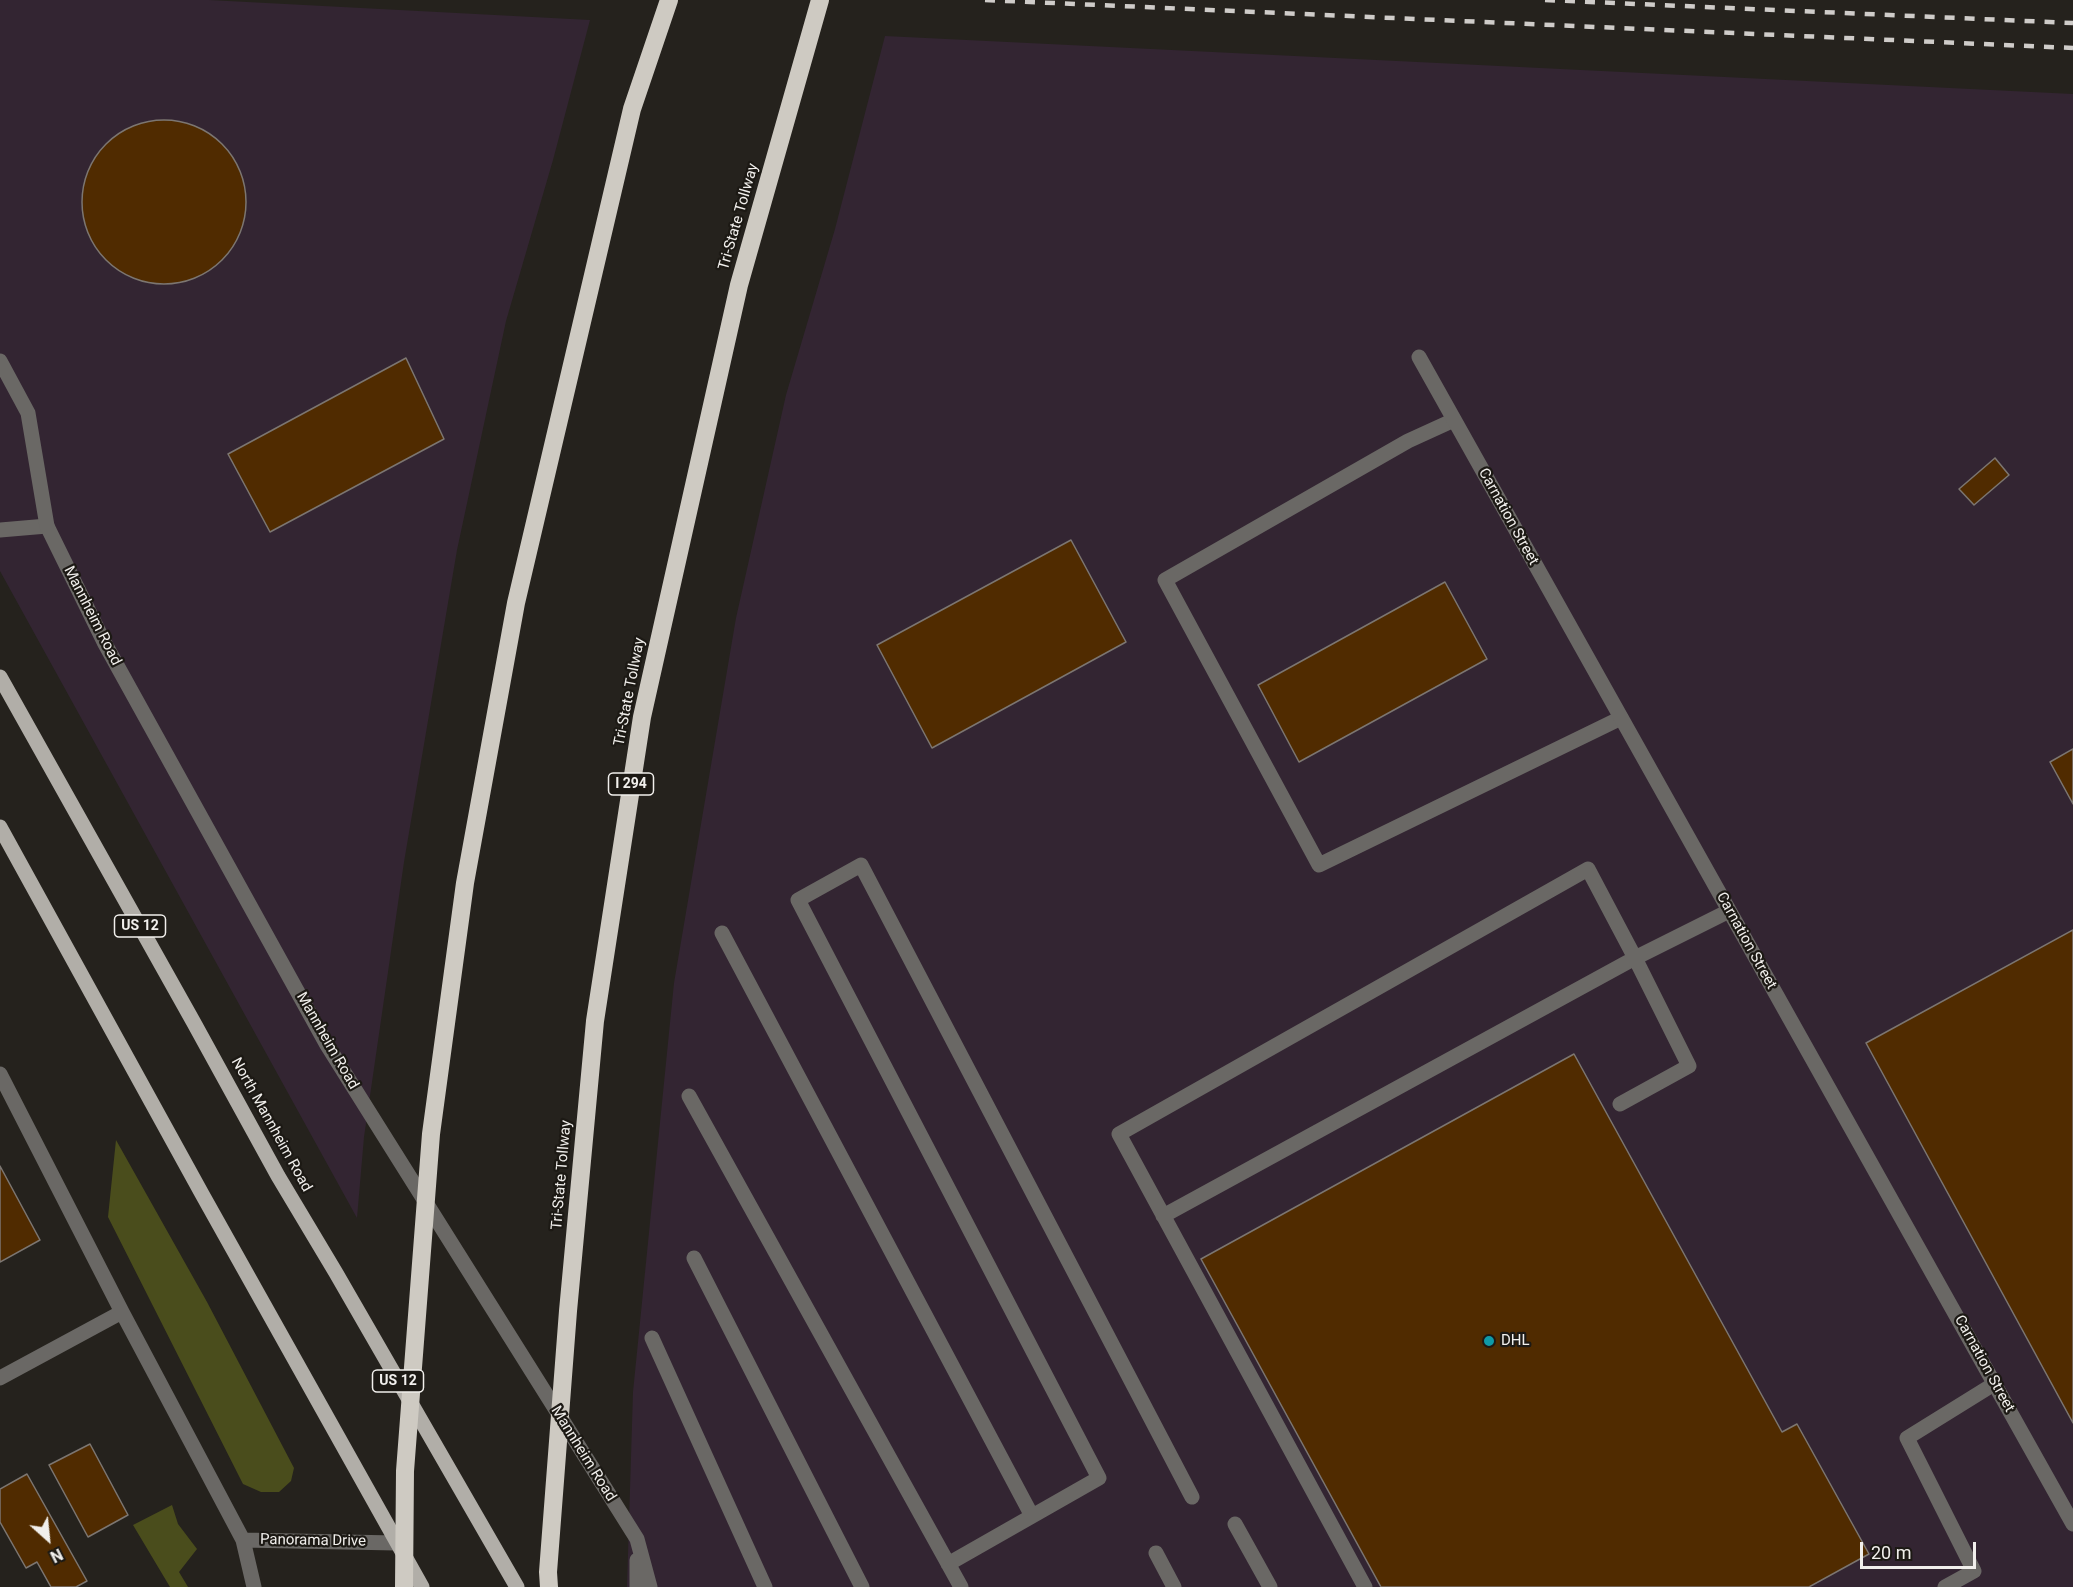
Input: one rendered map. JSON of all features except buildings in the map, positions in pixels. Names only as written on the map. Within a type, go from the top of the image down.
[{"type":"highway","points":[[404,1587],[405,1470],[431,1134],[465,883],[516,603],[632,109],[669,0]]},
{"type":"highway","name":"Tri-State Tollway","points":[[549,1587],[548,1572],[568,1311],[595,1021],[642,717],[739,285],[820,0]]},
{"type":"main road","name":"North Mannheim Road","points":[[0,677],[278,1176],[517,1587]]},
{"type":"main road","points":[[0,827],[422,1587]]},
{"type":"street","name":"Carnation Street","points":[[1419,357],[2073,1524]]},
{"type":"street","name":"Mannheim Road","points":[[0,361],[28,413],[47,526],[104,642],[327,1045],[637,1539],[650,1587]]},
{"type":"street","points":[[1454,420],[1408,441],[1165,580],[1319,865],[1621,718]]},
{"type":"street","points":[[0,530],[47,526]]},
{"type":"street","points":[[948,1564],[1099,1478],[798,900],[861,865],[1192,1497]]},
{"type":"street","points":[[1365,1587],[1119,1134],[1588,869],[1689,1066],[1620,1104]]},
{"type":"street","points":[[1163,1216],[1635,958],[1729,911]]},
{"type":"street","points":[[722,933],[1032,1516]]},
{"type":"street","points":[[0,1074],[122,1312],[243,1540]]},
{"type":"street","points":[[689,1096],[961,1587]]},
{"type":"street","points":[[694,1258],[862,1587]]},
{"type":"street","points":[[0,1378],[122,1312]]},
{"type":"street","points":[[652,1338],[765,1587]]},
{"type":"street","points":[[1946,1587],[1974,1571],[1907,1438],[1994,1384]]},
{"type":"street","points":[[1234,1524],[1270,1587]]},
{"type":"street","points":[[637,1539],[637,1587]]},
{"type":"street","name":"Panorama Drive","points":[[254,1587],[243,1540],[396,1543]]},
{"type":"street","points":[[1156,1553],[1174,1587]]},
{"type":"shaded area","points":[[0,0],[209,0],[590,20],[553,160],[506,321],[457,550],[404,862],[364,1137],[357,1218],[0,571]]},
{"type":"shaded area","points":[[885,36],[2073,94],[2073,1587],[627,1587],[633,1392],[674,983],[736,618],[786,395],[835,229]]},
{"type":"green space","points":[[116,1140],[207,1302],[294,1468],[291,1481],[279,1492],[261,1492],[243,1484],[108,1217]]},
{"type":"green space","points":[[172,1505],[178,1524],[197,1549],[179,1572],[188,1587],[170,1587],[133,1525]]},
{"type":"railway","points":[[985,0],[2073,48]]},
{"type":"railway","points":[[1545,0],[2073,23]]},
{"type":"place","name":"DHL","points":[[1489,1341]]}]
